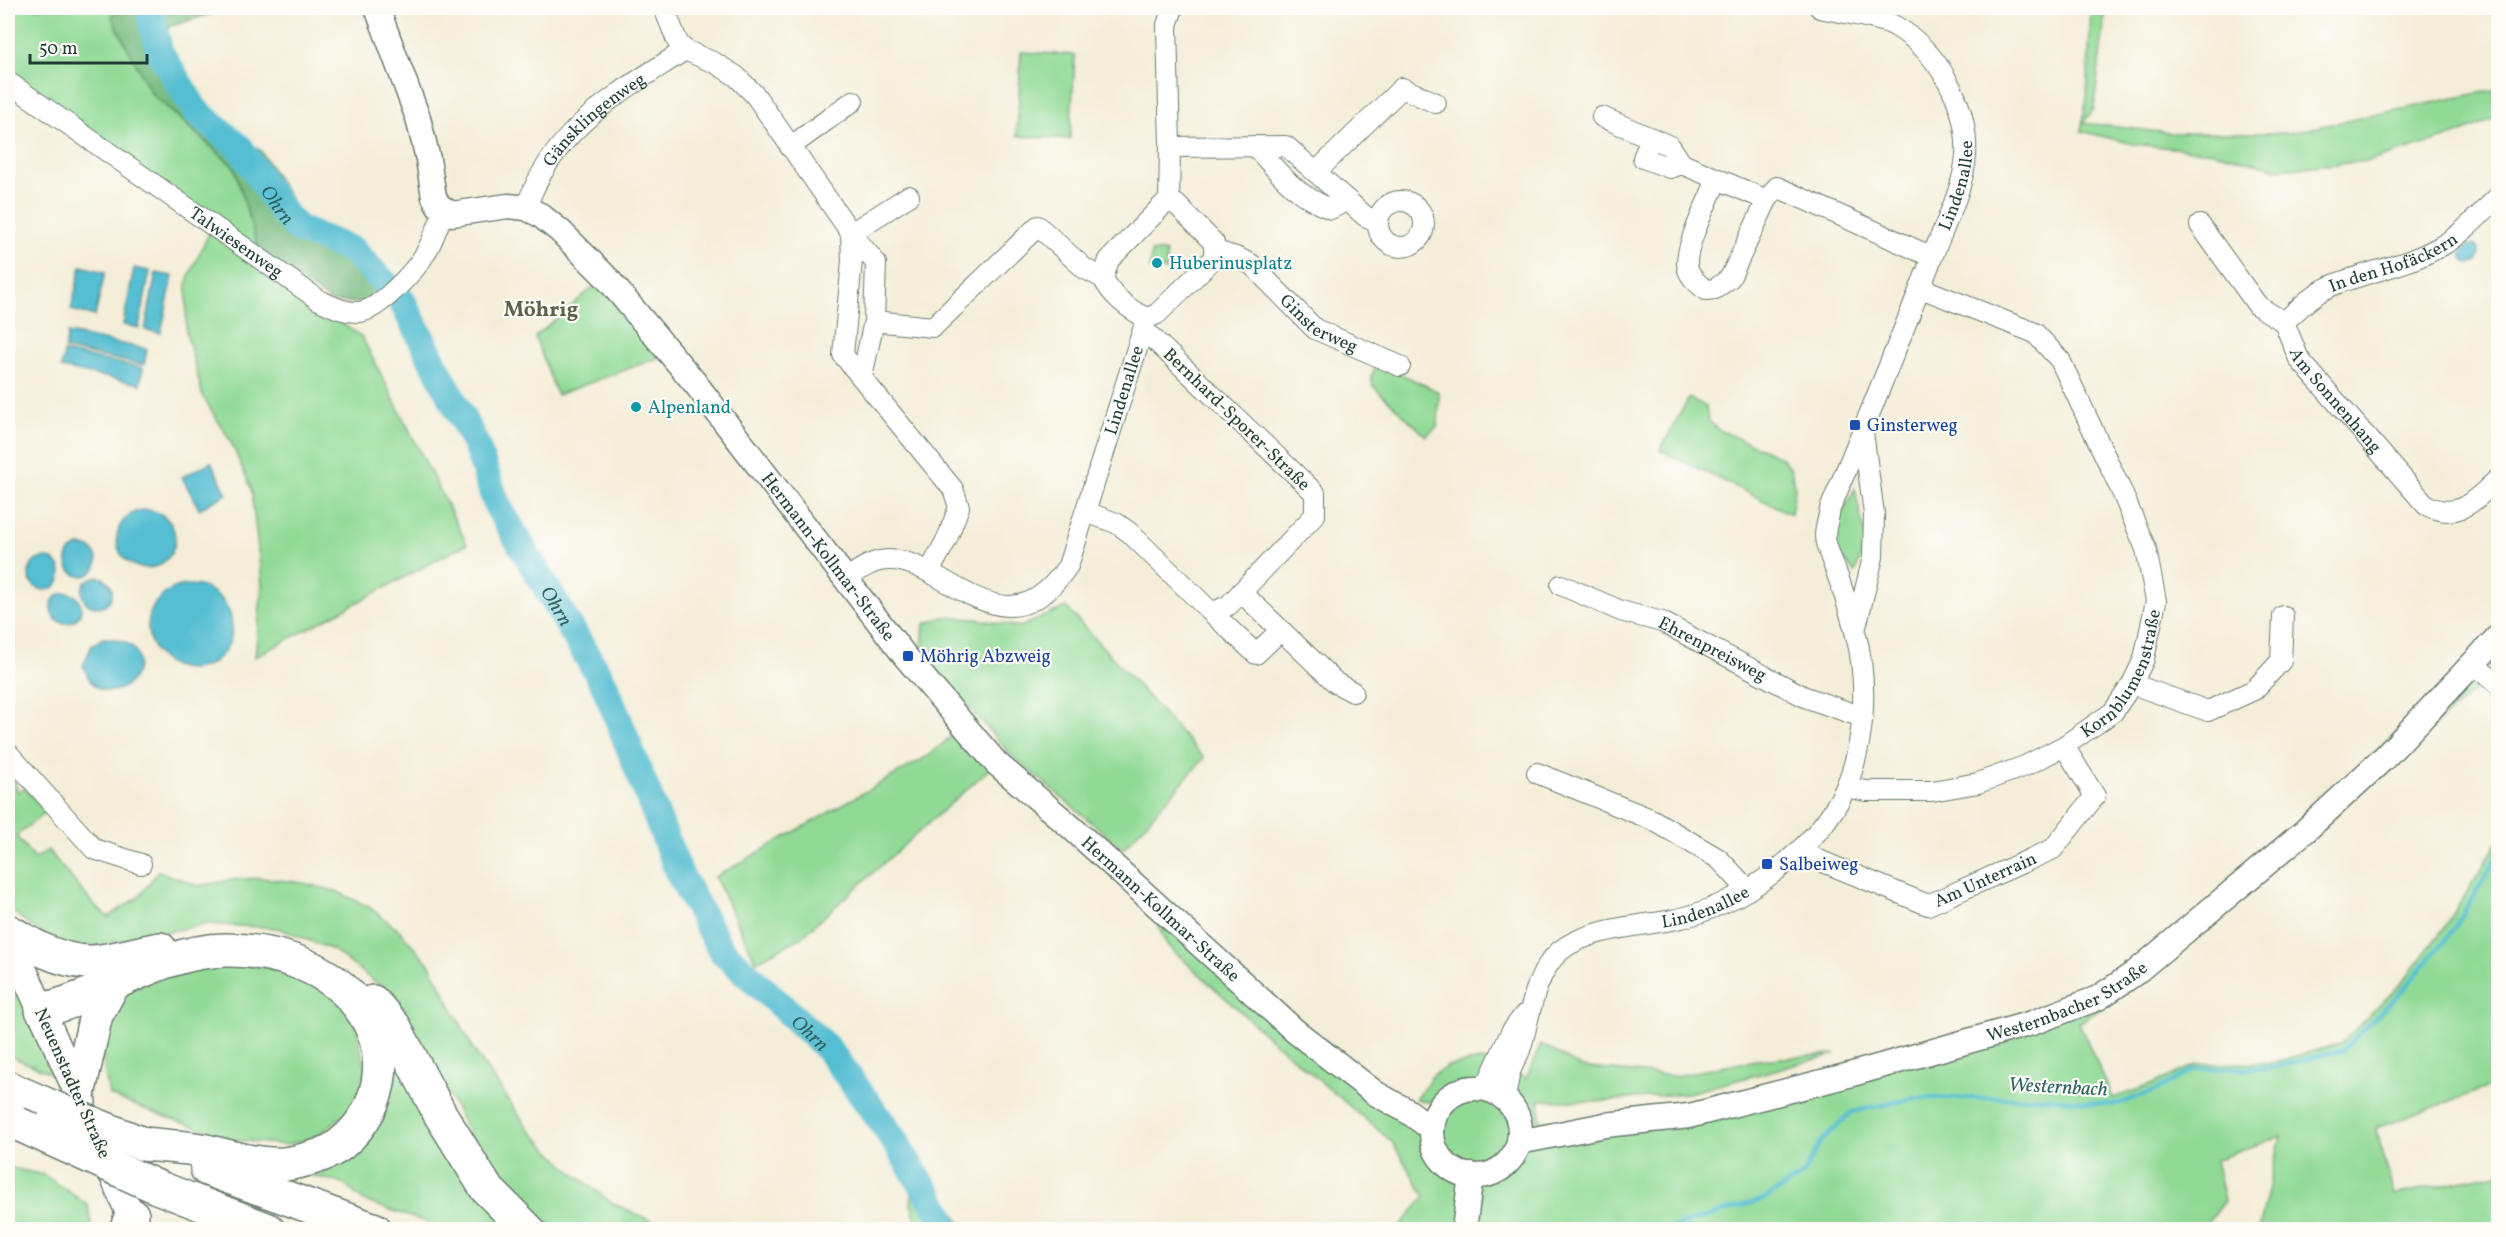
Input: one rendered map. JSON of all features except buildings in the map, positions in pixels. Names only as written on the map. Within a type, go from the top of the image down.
[{"type":"highway","points":[[8,931],[62,958],[87,962],[194,942],[225,940],[262,943],[301,952],[333,969],[365,993],[394,1026],[440,1114],[486,1188],[528,1230]]},
{"type":"highway","points":[[39,1005],[66,1005],[166,960],[195,953],[226,951],[261,953],[298,962],[326,976],[353,999],[370,1022],[381,1062],[372,1107],[358,1128],[340,1145],[315,1157],[289,1164],[244,1161],[204,1151],[143,1144]]},
{"type":"highway","points":[[39,1005],[58,982],[87,962]]},
{"type":"highway","points":[[66,1102],[96,1015],[113,984]]},
{"type":"highway","points":[[8,1088],[66,1102],[143,1144],[375,1230]]},
{"type":"highway","points":[[10,1122],[157,1187],[268,1230]]},
{"type":"main road","name":"Neuenstadter Straße","points":[[8,936],[39,1005],[66,1102],[132,1225]]},
{"type":"street","points":[[377,8],[418,118],[434,197],[444,211],[460,213],[508,206],[526,208]]},
{"type":"street","points":[[664,8],[678,43],[686,50],[715,63],[736,76],[755,95],[851,233],[876,263],[874,321],[862,377]]},
{"type":"street","points":[[1169,202],[1167,25],[1173,8]]},
{"type":"street","name":"Lindenallee","points":[[1511,1108],[1510,1071],[1521,1048],[1529,1008],[1547,968],[1559,952],[1577,941],[1605,932],[1676,920],[1708,909],[1748,890],[1775,873],[1802,849],[1830,816],[1846,787],[1857,752],[1862,717],[1862,683],[1855,632],[1825,537],[1830,509],[1960,188],[1966,155],[1961,117],[1948,79],[1924,47],[1895,16],[1820,8]]},
{"type":"street","name":"Gänsklingenweg","points":[[526,208],[546,165],[580,123],[617,95],[686,50]]},
{"type":"street","name":"Talwiesenweg","points":[[8,82],[319,300],[347,312],[361,312],[373,308],[414,269],[425,255],[444,211]]},
{"type":"street","points":[[1316,172],[1402,88],[1436,103]]},
{"type":"street","points":[[790,147],[853,100]]},
{"type":"street","points":[[1602,117],[1670,146],[1682,164],[1767,200]]},
{"type":"street","points":[[1255,146],[1286,181],[1310,201],[1331,209],[1347,200]]},
{"type":"street","points":[[1170,147],[1286,146],[1365,216],[1378,222]]},
{"type":"street","points":[[1718,179],[1693,237],[1687,265],[1694,281],[1706,290],[1715,289],[1730,278],[1767,200],[1777,187],[1932,257]]},
{"type":"street","points":[[851,233],[909,196]]},
{"type":"street","name":"In den Hofäckern","points":[[2284,322],[2312,296],[2331,286],[2400,266],[2443,246],[2460,234],[2499,197]]},
{"type":"street","points":[[1103,278],[1109,260],[1162,206],[1169,202],[1176,204],[1214,243],[1216,251],[1214,258],[1145,324]]},
{"type":"street","name":"Hermann-Kollmar-Straße","points":[[526,208],[540,215],[560,231],[607,278],[720,414],[845,579],[955,718],[996,763],[1072,828],[1313,1045],[1375,1093],[1409,1112],[1432,1129]]},
{"type":"street","name":"Am Sonnenhang","points":[[2200,225],[2259,306],[2284,322],[2299,359],[2426,505],[2438,511],[2451,512],[2464,508],[2499,479]]},
{"type":"street","name":"Bernhard-Sporer-Straße","points":[[874,321],[933,327],[1038,226],[1085,269],[1103,278],[1107,287],[1315,493],[1315,515],[1229,605],[1212,613]]},
{"type":"street","points":[[851,233],[852,261],[843,355],[953,489],[959,507],[947,539],[928,572]]},
{"type":"street","name":"Ginsterweg","points":[[1216,251],[1251,264],[1316,329],[1400,366]]},
{"type":"street","name":"Kornblumenstraße","points":[[1846,787],[1866,791],[1932,791],[1978,783],[2025,766],[2064,746],[2113,712],[2132,684],[2144,659],[2156,601],[2146,549],[2117,480],[2060,360],[2035,333],[1921,288]]},
{"type":"street","name":"Lindenallee","points":[[845,579],[864,566],[889,559],[902,561],[928,572],[976,599],[994,606],[1012,606],[1041,597],[1056,584],[1068,566],[1145,324]]},
{"type":"street","name":"Lindenallee","points":[[1855,632],[1873,556],[1874,514],[1863,429]]},
{"type":"street","points":[[1086,512],[1116,523],[1129,532],[1256,654],[1281,630]]},
{"type":"street","name":"Ehrenpreisweg","points":[[1560,585],[1621,611],[1662,622],[1804,698],[1862,717]]},
{"type":"street","points":[[1241,592],[1336,683],[1353,692]]},
{"type":"street","points":[[2132,684],[2208,711],[2254,690],[2281,661],[2283,616]]},
{"type":"street","name":"Westernbacher Straße","points":[[1519,1142],[1605,1125],[1689,1116],[1827,1081],[2032,1023],[2097,998],[2135,973],[2305,831],[2384,758],[2499,637]]},
{"type":"street","points":[[2473,664],[2499,684]]},
{"type":"street","name":"Am Unterrain","points":[[1802,849],[1816,859],[1928,904],[2053,849],[2095,796],[2064,746]]},
{"type":"street","points":[[8,753],[94,849],[141,864]]},
{"type":"street","points":[[1537,773],[1653,820],[1719,859],[1748,890]]},
{"type":"street","points":[[1481,1088],[1489,1080],[1511,1032],[1529,1008]]},
{"type":"street","points":[[1313,1045],[1416,1099],[1441,1104]]},
{"type":"street","points":[[1466,1088],[1481,1088],[1495,1091],[1511,1108],[1520,1128],[1519,1142],[1508,1162],[1496,1171],[1485,1175],[1471,1175],[1458,1172],[1446,1164],[1437,1152],[1432,1129],[1441,1104],[1452,1094],[1466,1088]]},
{"type":"street","points":[[1511,1108],[1541,1122],[1576,1120],[1605,1125]]},
{"type":"street","points":[[1464,1230],[1471,1175]]},
{"type":"green space","points":[[22,8],[116,8],[112,18],[151,93],[234,167],[260,254],[8,77],[8,16]]},
{"type":"green space","points":[[116,8],[214,8],[213,13],[169,27],[161,49],[214,120],[261,151],[314,238],[373,270],[386,288],[369,303],[332,302],[260,254],[234,167],[151,93],[112,18]]},
{"type":"green space","points":[[2091,8],[2106,8],[2094,109],[2083,123],[2170,133],[2288,133],[2498,89],[2498,117],[2452,136],[2370,161],[2277,169],[2214,152],[2133,144],[2081,131],[2087,98]]},
{"type":"green space","points":[[1021,52],[1075,55],[1070,139],[1017,136]]},
{"type":"green space","points":[[209,233],[362,337],[467,544],[255,657],[262,585],[251,488],[230,440],[203,397],[186,331],[187,281]]},
{"type":"green space","points":[[1151,252],[1166,252],[1166,270],[1150,269]]},
{"type":"green space","points":[[598,283],[663,356],[557,395],[535,337]]},
{"type":"green space","points":[[1382,365],[1439,392],[1438,426],[1426,436],[1373,386],[1371,376],[1376,367]]},
{"type":"green space","points":[[1689,398],[1706,407],[1708,420],[1717,429],[1781,457],[1791,469],[1795,488],[1791,514],[1660,450]]},
{"type":"green space","points":[[1855,489],[1866,541],[1855,573],[1834,548],[1835,523]]},
{"type":"green space","points":[[1066,607],[1204,758],[1123,849],[1010,754],[947,682],[922,649],[924,624],[943,617],[976,619],[1020,627]]},
{"type":"green space","points":[[2487,649],[2498,684],[2487,680],[2122,995],[2079,1023],[2113,1098],[2151,1085],[2197,1064],[2270,1063],[2340,1044],[2401,984],[2447,924],[2498,842],[2498,1084],[2376,1128],[2394,1195],[2498,1173],[2498,1229],[2259,1229],[2281,1136],[2215,1160],[2224,1201],[2203,1229],[1398,1229],[1425,1196],[1392,1142],[1275,1043],[1167,945],[1142,892],[1432,1128],[1441,1105],[1416,1099],[1433,1075],[1448,1066],[1481,1060],[1511,1070],[1526,1079],[1541,1044],[1581,1067],[1675,1076],[1756,1060],[1836,1054],[1688,1093],[1597,1102],[1539,1100],[1541,1122],[1576,1121],[1605,1125],[2032,1023],[2135,973]],"holes":[[[1510,1071],[1505,1098],[1495,1091],[1482,1088]],[[1518,1117],[1541,1122],[1543,1137],[1519,1141]]]},
{"type":"green space","points":[[962,726],[996,763],[800,938],[756,962],[715,877],[930,755]]},
{"type":"green space","points":[[8,759],[18,792],[25,788],[45,813],[16,836],[35,859],[48,850],[94,905],[108,917],[139,897],[158,871],[199,886],[229,880],[260,878],[298,882],[336,891],[369,907],[400,931],[430,965],[475,1052],[528,1128],[566,1167],[612,1203],[670,1229],[557,1229],[542,1219],[507,1186],[476,1147],[429,1057],[389,993],[333,950],[278,928],[206,924],[96,946],[70,945],[48,939],[11,910],[8,903]]},
{"type":"green space","points":[[198,958],[300,972],[353,1012],[366,1072],[358,1104],[318,1135],[287,1145],[236,1140],[154,1113],[109,1095],[103,1061],[103,1032],[121,994]]},
{"type":"green space","points":[[8,969],[59,1077],[8,1055]]},
{"type":"green space","points":[[387,1051],[522,1229],[446,1229],[364,1201],[342,1183],[288,1170],[316,1165]]},
{"type":"green space","points":[[8,1167],[44,1175],[88,1205],[92,1229],[8,1229]]},
{"type":"green space","points":[[914,1173],[930,1173],[964,1229],[918,1229],[911,1204]]},
{"type":"water","points":[[2471,245],[2477,248],[2480,254],[2477,260],[2471,263],[2465,260],[2462,254],[2465,248]]},
{"type":"water","points":[[81,266],[105,272],[95,316],[71,310]]},
{"type":"water","points":[[134,268],[150,271],[139,328],[123,325]]},
{"type":"water","points":[[156,273],[173,276],[161,333],[145,330]]},
{"type":"water","points":[[68,333],[147,349],[144,365],[65,349]]},
{"type":"water","points":[[64,352],[143,368],[140,384],[61,368]]},
{"type":"water","points":[[211,462],[227,494],[199,509],[182,477]]},
{"type":"water","points":[[140,510],[152,510],[167,518],[175,533],[175,545],[167,560],[152,568],[140,568],[125,560],[117,545],[117,533],[125,518]]},
{"type":"water","points":[[82,546],[88,547],[96,555],[96,567],[88,575],[82,576],[76,575],[68,567],[67,561],[68,555],[76,547]]},
{"type":"water","points":[[45,558],[56,563],[61,574],[56,585],[45,590],[34,585],[29,574],[34,563]]},
{"type":"water","points":[[97,577],[107,582],[112,592],[107,602],[97,607],[87,602],[82,592],[87,582]]},
{"type":"water","points":[[182,585],[198,585],[214,592],[225,603],[232,619],[229,643],[220,657],[198,669],[182,669],[166,662],[155,651],[148,635],[148,619],[155,603],[166,592]]},
{"type":"water","points":[[66,593],[76,598],[81,608],[76,618],[66,623],[56,618],[51,608],[56,598]]},
{"type":"water","points":[[103,638],[123,642],[135,650],[138,661],[136,673],[128,684],[118,690],[105,691],[92,683],[83,666],[92,645]]},
{"type":"waterway","name":"Ohrn","points":[[149,8],[159,51],[196,111],[240,148],[284,214],[298,229],[352,250],[402,301],[476,445],[497,505],[605,686],[679,873],[721,950],[828,1049],[886,1128],[939,1211],[946,1230]]},
{"type":"waterway","name":"Westernbach","points":[[1664,1230],[1764,1199],[1804,1174],[1820,1143],[1852,1112],[1915,1098],[2049,1098],[2115,1105],[2154,1091],[2195,1069],[2271,1068],[2343,1050],[2406,987],[2455,927],[2498,855]]},
{"type":"place","name":"Huberinusplatz","points":[[1157,263]]},
{"type":"place","name":"Alpenland","points":[[636,407]]},
{"type":"place","name":"Ginsterweg","points":[[1855,425]]},
{"type":"place","name":"Möhrig Abzweig","points":[[908,656]]},
{"type":"place","name":"Salbeiweg","points":[[1767,864]]},
{"type":"district","name":"Möhrig","points":[[541,309]]}]
